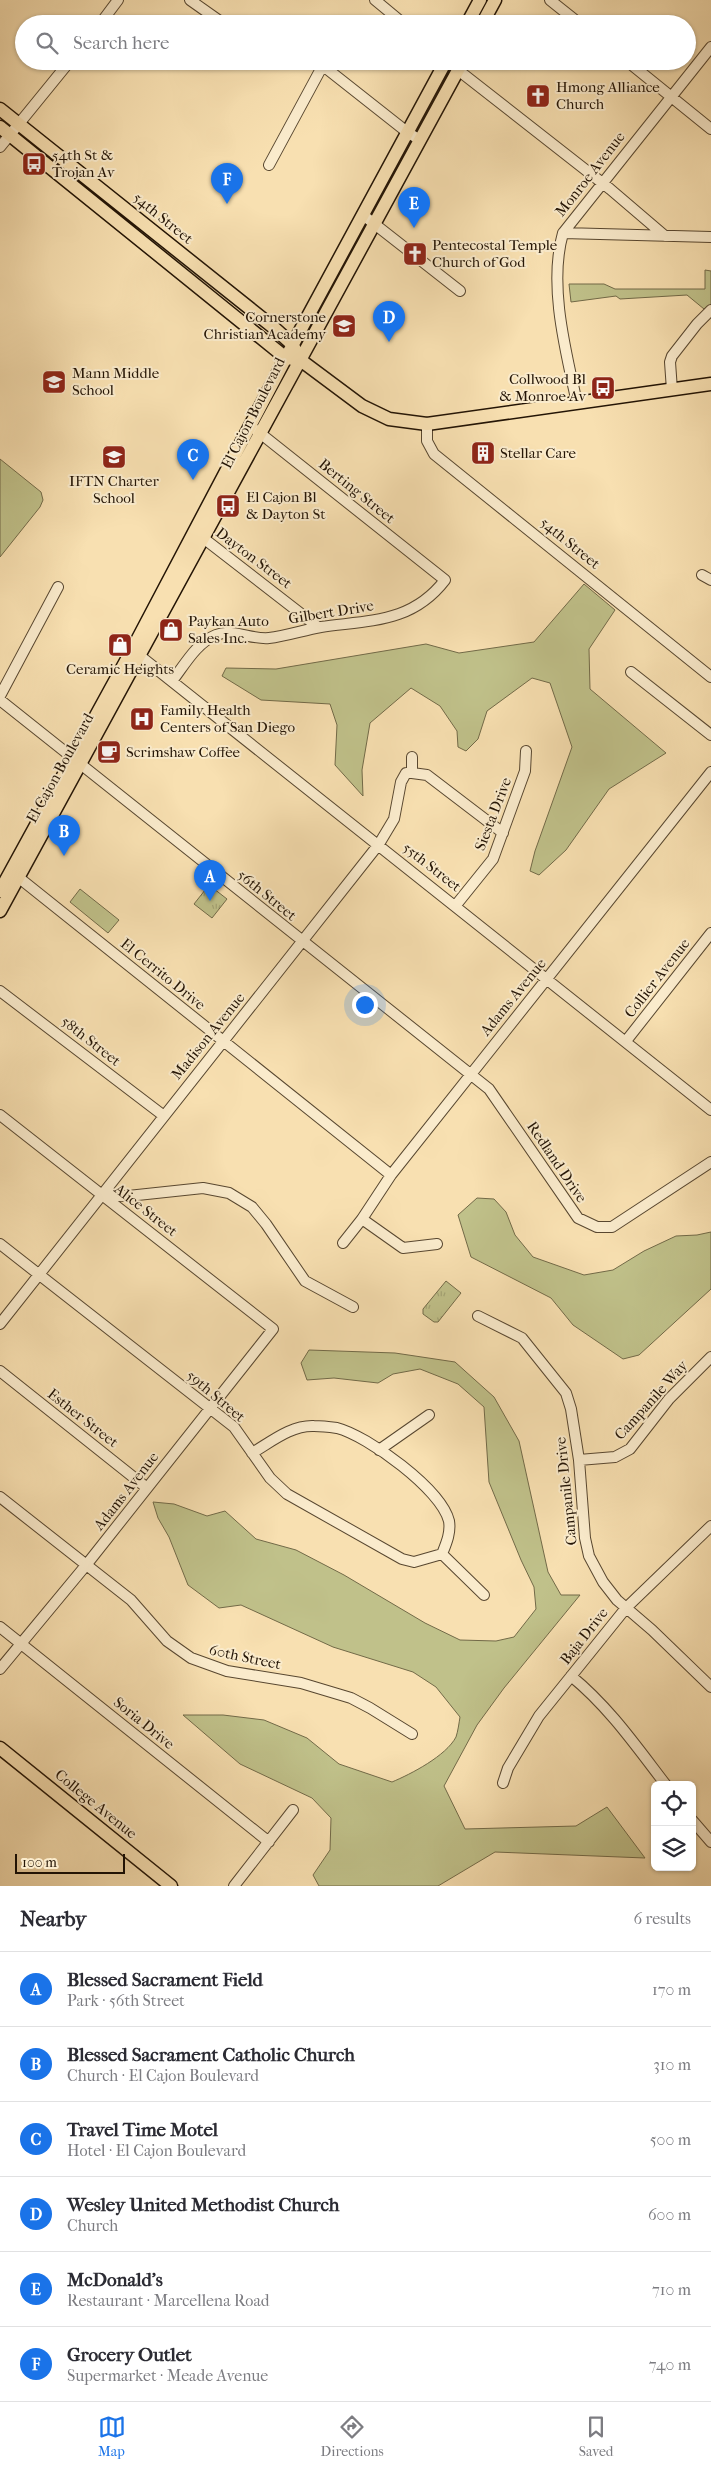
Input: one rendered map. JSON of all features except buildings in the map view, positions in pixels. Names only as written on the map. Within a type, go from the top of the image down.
[{"type":"main road","points":[[472,15],[480,0]]},
{"type":"main road","points":[[487,15],[495,0]]},
{"type":"main road","name":"El Cajon Boulevard","points":[[293,345],[441,70]]},
{"type":"main road","name":"El Cajon Boulevard","points":[[0,911],[14,874],[200,535],[292,359],[374,224],[458,70]]},
{"type":"main road","name":"54th Street","points":[[0,109],[293,345],[292,359]]},
{"type":"main road","name":"54th Street","points":[[5,131],[292,359],[362,406],[389,419],[427,424],[711,384]]},
{"type":"main road","name":"El Cajon Boulevard","points":[[0,890],[14,874]]},
{"type":"main road","name":"College Avenue","points":[[0,1748],[171,1886]]},
{"type":"street","points":[[107,15],[118,0]]},
{"type":"street","points":[[190,0],[211,15]]},
{"type":"street","points":[[375,0],[393,15]]},
{"type":"street","points":[[550,0],[569,15]]},
{"type":"street","name":"Monroe Avenue","points":[[696,66],[711,47]]},
{"type":"street","points":[[0,147],[5,131],[19,124],[63,70]]},
{"type":"street","points":[[269,165],[316,70]]},
{"type":"street","points":[[329,70],[407,132],[420,140]]},
{"type":"street","points":[[465,70],[665,236]]},
{"type":"street","points":[[638,70],[711,129]]},
{"type":"street","name":"Monroe Avenue","points":[[577,403],[564,340],[559,290],[560,246],[563,233],[693,70]]},
{"type":"street","points":[[363,215],[460,291]]},
{"type":"street","points":[[563,233],[711,237]]},
{"type":"street","points":[[672,390],[670,362],[672,356],[697,324],[711,310]]},
{"type":"street","name":"54th Street","points":[[427,424],[427,441],[434,454],[711,677]]},
{"type":"street","name":"Berting Street","points":[[255,430],[445,580]]},
{"type":"street","name":"Dayton Street","points":[[200,535],[318,628]]},
{"type":"street","name":"Gilbert Drive","points":[[172,681],[200,645],[217,634],[237,633],[267,638],[395,616],[410,611],[435,594],[445,580]]},
{"type":"street","points":[[0,698],[58,587]]},
{"type":"street","name":"55th Street","points":[[136,653],[456,905],[711,1110]]},
{"type":"street","points":[[631,672],[711,735]]},
{"type":"street","name":"56th Street","points":[[0,698],[302,942],[471,1074]]},
{"type":"street","name":"Siesta Drive","points":[[456,905],[493,859],[525,771],[526,751]]},
{"type":"street","points":[[412,757],[412,773],[427,775],[503,833]]},
{"type":"street","name":"Adams Avenue","points":[[343,1243],[362,1219],[391,1175],[711,772]]},
{"type":"street","name":"Madison Avenue","points":[[0,1324],[379,844],[394,819],[401,782],[406,773],[412,773]]},
{"type":"street","name":"El Cerrito Drive","points":[[14,874],[391,1175]]},
{"type":"street","name":"Collier Avenue","points":[[626,1042],[711,933]]},
{"type":"street","name":"58th Street","points":[[0,991],[164,1116]]},
{"type":"street","name":"Redland Drive","points":[[471,1074],[489,1090],[573,1214],[597,1227],[612,1227],[711,1162]]},
{"type":"street","name":"Alice Street","points":[[0,1115],[273,1330]]},
{"type":"street","points":[[102,1195],[128,1196],[203,1188],[229,1193],[252,1207],[266,1224],[305,1282],[353,1306]]},
{"type":"street","points":[[362,1219],[402,1248],[437,1244]]},
{"type":"street","name":"59th Street","points":[[0,1244],[234,1427],[270,1478],[287,1494],[402,1559],[414,1562],[442,1554]]},
{"type":"street","name":"Campanile Drive","points":[[478,1316],[522,1338],[566,1393],[571,1409],[579,1460],[585,1538],[589,1556],[603,1582],[626,1608],[658,1635],[711,1687]]},
{"type":"street","name":"Adams Avenue","points":[[0,1669],[87,1564],[273,1330]]},
{"type":"street","name":"Campanile Way","points":[[579,1460],[615,1457],[630,1449],[669,1399],[711,1357]]},
{"type":"street","name":"Esther Street","points":[[0,1371],[147,1488]]},
{"type":"street","points":[[379,1450],[429,1415]]},
{"type":"street","points":[[252,1453],[292,1429],[312,1426],[337,1428],[379,1450],[412,1473],[426,1487],[445,1513],[449,1522],[448,1538],[442,1554],[484,1595]]},
{"type":"street","name":"60th Street","points":[[0,1497],[131,1600],[167,1641],[191,1658],[227,1671],[301,1683],[351,1698],[412,1734]]},
{"type":"street","name":"Baja Drive","points":[[503,1782],[508,1768],[539,1716],[626,1608],[711,1526]]},
{"type":"street","name":"Soria Drive","points":[[0,1627],[269,1842]]},
{"type":"street","points":[[571,1676],[596,1697],[612,1714],[663,1781]]},
{"type":"street","points":[[234,1886],[293,1810]]},
{"type":"street","points":[[696,1825],[711,1842]]},
{"type":"green space","points":[[705,270],[711,271],[711,305],[704,309],[687,295],[620,299],[616,296],[571,302],[569,284],[604,284],[615,289],[705,289]]},
{"type":"green space","points":[[0,459],[41,492],[43,500],[40,507],[0,557]]},
{"type":"green space","points":[[584,584],[615,610],[589,649],[590,689],[666,753],[609,789],[566,850],[539,875],[530,871],[535,851],[572,747],[550,683],[532,678],[487,711],[478,739],[466,751],[458,747],[457,731],[440,706],[411,688],[370,723],[362,770],[363,796],[335,765],[337,725],[330,704],[261,700],[222,676],[226,668],[276,669],[426,644],[459,653],[534,642]]},
{"type":"green space","points":[[209,885],[227,899],[212,918],[194,904]]},
{"type":"green space","points":[[80,889],[119,920],[108,933],[70,902]]},
{"type":"green space","points":[[477,1198],[494,1199],[506,1212],[515,1235],[533,1257],[584,1275],[613,1270],[644,1251],[676,1236],[711,1232],[711,1289],[639,1355],[623,1359],[573,1325],[551,1298],[471,1257],[458,1215]]},
{"type":"green space","points":[[446,1281],[461,1293],[438,1322],[434,1322],[423,1314],[423,1309]]},
{"type":"green space","points":[[309,1350],[395,1353],[455,1362],[494,1397],[519,1441],[548,1572],[561,1595],[580,1595],[504,1688],[477,1725],[444,1786],[465,1829],[576,1826],[607,1807],[645,1858],[495,1852],[438,1886],[319,1886],[313,1875],[330,1850],[331,1818],[312,1798],[240,1764],[183,1715],[223,1715],[264,1720],[307,1738],[339,1764],[392,1782],[418,1769],[444,1751],[456,1737],[460,1717],[436,1687],[413,1672],[333,1647],[241,1605],[219,1608],[188,1585],[169,1537],[158,1518],[153,1502],[174,1504],[207,1516],[225,1511],[256,1539],[296,1550],[344,1575],[425,1623],[460,1640],[496,1641],[514,1637],[536,1609],[534,1587],[489,1482],[484,1407],[458,1384],[420,1369],[393,1374],[378,1383],[334,1378],[307,1380],[301,1363]]},
{"type":"place","name":"Hmong Alliance Church","points":[[538,96]]},
{"type":"place","name":"54th St & Trojan Av","points":[[34,164]]},
{"type":"place","name":"Grocery Outlet","points":[[227,204]]},
{"type":"place","name":"McDonald's","points":[[414,228]]},
{"type":"place","name":"Pentecostal Temple Church of God","points":[[415,254]]},
{"type":"place","name":"Cornerstone Christian Academy","points":[[344,326]]},
{"type":"place","name":"Wesley United Methodist Church","points":[[389,342]]},
{"type":"place","name":"Mann Middle School","points":[[54,382]]},
{"type":"place","name":"Collwood Bl & Monroe Av","points":[[603,388]]},
{"type":"place","name":"Stellar Care","points":[[483,453]]},
{"type":"place","name":"IFTN Charter School","points":[[114,457]]},
{"type":"place","name":"Travel Time Motel","points":[[193,480]]},
{"type":"place","name":"El Cajon Bl & Dayton St","points":[[228,506]]},
{"type":"place","name":"Paykan Auto Sales Inc.","points":[[171,630]]},
{"type":"place","name":"Ceramic Heights","points":[[120,645]]},
{"type":"place","name":"Family Health Centers of San Diego","points":[[142,719]]},
{"type":"place","name":"Scrimshaw Coffee","points":[[109,752]]},
{"type":"place","name":"Blessed Sacrament Catholic Church","points":[[64,856]]},
{"type":"place","name":"Blessed Sacrament Field","points":[[210,901]]}]
